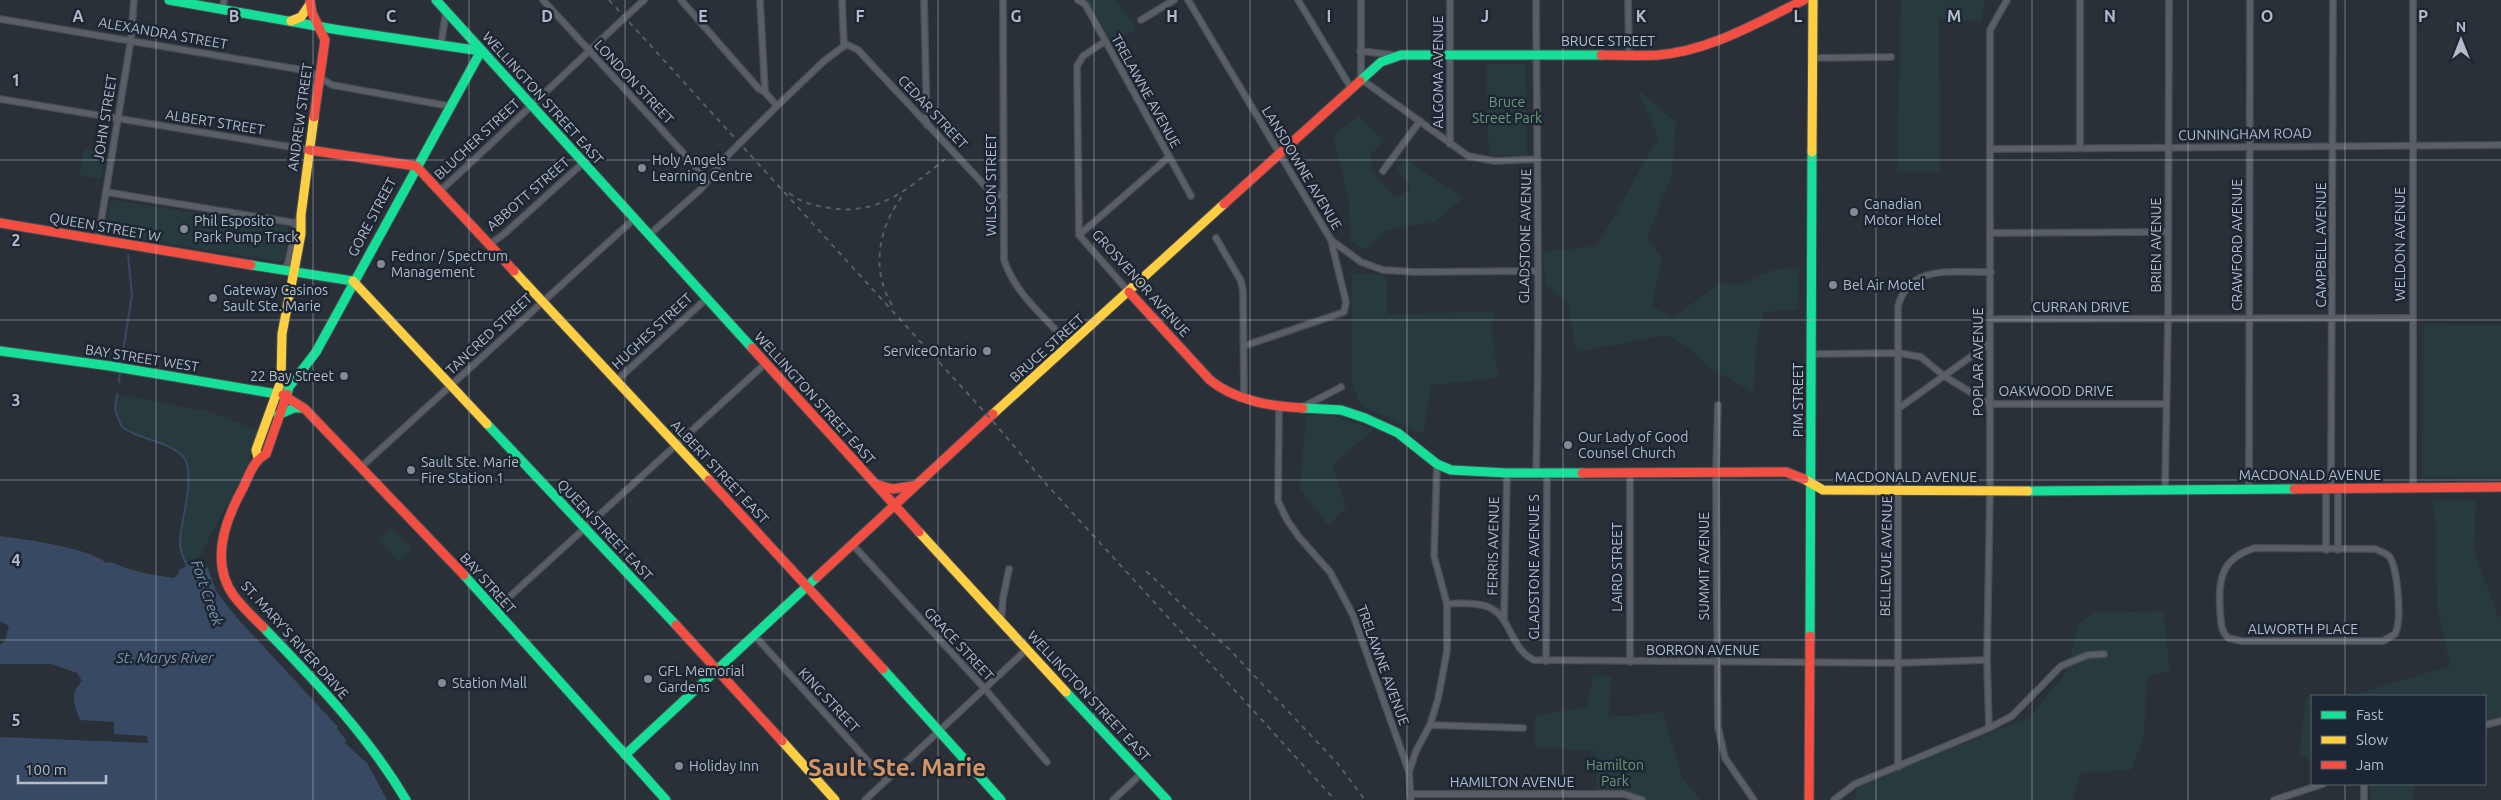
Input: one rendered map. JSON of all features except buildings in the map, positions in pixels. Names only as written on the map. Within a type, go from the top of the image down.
[{"type":"main road","points":[[169,0],[223,5],[289,21],[339,30],[482,51]]},
{"type":"main road","name":"WELLINGTON STREET EAST","points":[[436,0],[1001,622],[1167,800]]},
{"type":"main road","points":[[446,11],[448,0]]},
{"type":"main road","name":"BRUCE STREET","points":[[625,755],[755,636],[914,485],[1070,346],[1381,62],[1401,55],[1658,55],[1700,48],[1804,0]]},
{"type":"main road","name":"PIM STREET","points":[[1809,800],[1813,0]]},
{"type":"main road","points":[[289,21],[302,16],[310,2]]},
{"type":"main road","points":[[310,2],[317,25],[325,40],[330,33],[339,30]]},
{"type":"main road","name":"ANDREW STREET","points":[[280,394],[282,334],[301,234],[298,219],[325,40]]},
{"type":"main road","name":"GORE STREET","points":[[280,394],[316,352],[449,106],[482,51]]},
{"type":"main road","points":[[312,122],[314,141],[325,154]]},
{"type":"main road","points":[[309,150],[325,154],[416,166]]},
{"type":"main road","name":"ALBERT STREET EAST","points":[[416,166],[490,244],[615,382],[808,586],[1001,800]]},
{"type":"main road","name":"QUEEN STREET W","points":[[0,223],[353,281]]},
{"type":"main road","name":"QUEEN STREET EAST","points":[[353,281],[453,385],[718,670],[835,800]]},
{"type":"main road","name":"GROSVENOR AVENUE","points":[[1129,292],[1210,380],[1222,390],[1278,407]]},
{"type":"main road","name":"BAY STREET WEST","points":[[0,351],[110,366],[280,394]]},
{"type":"main road","name":"BAY STREET","points":[[280,394],[305,409],[361,466],[495,610],[666,800]]},
{"type":"main road","name":"ST. MARY'S RIVER DRIVE","points":[[280,394],[278,415],[266,454],[258,458],[230,513],[220,540],[219,553],[227,584],[247,611],[383,760],[406,800]]},
{"type":"main road","name":"ST. MARY'S RIVER DRIVE","points":[[258,458],[256,450],[280,394]]},
{"type":"main road","name":"MACDONALD AVENUE","points":[[1278,407],[1341,410],[1365,418],[1398,433],[1438,464],[1451,470],[1507,473],[1786,472],[1823,490],[1899,492],[2501,487]]},
{"type":"main road","points":[[278,415],[294,408],[305,409]]},
{"type":"main road","points":[[876,484],[893,489],[914,485]]},
{"type":"street","name":"JOHN STREET","points":[[98,240],[131,40],[134,0]]},
{"type":"street","name":"LONDON STREET","points":[[543,0],[708,180]]},
{"type":"street","name":"BLUCHER STREET","points":[[440,191],[532,106],[588,50],[644,0]]},
{"type":"street","points":[[680,0],[759,90],[765,92],[777,106]]},
{"type":"street","points":[[760,0],[765,92]]},
{"type":"street","points":[[649,235],[700,189],[723,160],[777,106],[824,61],[844,46],[842,0]]},
{"type":"street","points":[[924,0],[927,125]]},
{"type":"street","name":"WILSON STREET","points":[[1003,0],[1004,260],[1008,273],[1022,294],[1053,325],[1070,346]]},
{"type":"street","name":"TRELAWNE AVENUE","points":[[1078,0],[1085,4],[1104,42],[1191,196]]},
{"type":"street","points":[[1141,20],[1174,0]]},
{"type":"street","name":"LANSDOWNE AVENUE","points":[[1188,0],[1331,240],[1361,262],[1382,270],[1415,272],[1538,271]]},
{"type":"street","points":[[1298,0],[1351,88]]},
{"type":"street","points":[[1361,0],[1361,79],[1468,156],[1494,161],[1538,159]]},
{"type":"street","name":"ALGOMA AVENUE","points":[[1450,0],[1450,144]]},
{"type":"street","name":"GLADSTONE AVENUE","points":[[1536,0],[1538,159],[1536,473]]},
{"type":"street","points":[[1628,0],[1628,54]]},
{"type":"street","name":"POPLAR AVENUE","points":[[1989,728],[1987,660],[1991,319],[1990,30],[2007,0]]},
{"type":"street","points":[[2080,0],[2080,148]]},
{"type":"street","name":"BRIEN AVENUE","points":[[2165,491],[2165,404],[2168,319],[2169,0]]},
{"type":"street","name":"CRAWFORD AVENUE","points":[[2249,490],[2250,0]]},
{"type":"street","name":"CAMPBELL AVENUE","points":[[2332,489],[2334,318],[2333,0]]},
{"type":"street","name":"WELDON AVENUE","points":[[2413,0],[2413,488]]},
{"type":"street","points":[[441,45],[446,11]]},
{"type":"street","name":"ALEXANDRA STREET","points":[[0,19],[309,70],[332,85],[449,106]]},
{"type":"street","name":"GROSVENOR AVENUE","points":[[1104,42],[1083,56],[1077,66],[1079,235],[1129,292]]},
{"type":"street","name":"CEDAR STREET","points":[[844,46],[848,45],[858,50],[989,190],[1004,197]]},
{"type":"street","name":"BRUCE STREET","points":[[1360,51],[1401,55]]},
{"type":"street","points":[[1812,58],[1891,57]]},
{"type":"street","name":"ALBERT STREET","points":[[0,99],[309,150]]},
{"type":"street","points":[[1383,171],[1420,121]]},
{"type":"street","name":"CUNNINGHAM ROAD","points":[[1990,149],[2501,145]]},
{"type":"street","points":[[1079,235],[1169,157]]},
{"type":"street","name":"ABBOTT STREET","points":[[490,244],[504,234],[584,162]]},
{"type":"street","points":[[106,192],[298,219]]},
{"type":"street","name":"ANDREW STREET","points":[[283,271],[288,263],[298,219]]},
{"type":"street","name":"TANCRED STREET","points":[[361,466],[453,385],[634,219]]},
{"type":"street","points":[[1990,233],[2168,232]]},
{"type":"street","points":[[1216,238],[1240,281],[1244,346],[1244,397]]},
{"type":"street","points":[[1244,346],[1344,312],[1346,302],[1331,240]]},
{"type":"street","name":"BELLEVUE AVENUE","points":[[1898,767],[1898,306],[1902,292],[1912,281],[1925,274],[1991,272]]},
{"type":"street","name":"HUGHES STREET","points":[[615,382],[706,299]]},
{"type":"street","name":"CURRAN DRIVE","points":[[1991,319],[2412,318]]},
{"type":"street","points":[[1899,408],[1990,342]]},
{"type":"street","name":"OAKWOOD DRIVE","points":[[1812,354],[1899,353],[1921,357],[1944,376],[1990,404],[2165,404]]},
{"type":"street","points":[[495,610],[766,363]]},
{"type":"street","points":[[1301,408],[1341,387]]},
{"type":"street","name":"SUMMIT AVENUE","points":[[1718,405],[1716,473],[1717,662],[1720,742],[1725,758],[1754,800]]},
{"type":"street","name":"TRELAWNE AVENUE","points":[[1278,407],[1278,501],[1287,520],[1299,537],[1330,572],[1353,615],[1409,772]]},
{"type":"street","points":[[1410,797],[1409,772],[1416,752],[1430,725],[1438,699],[1447,651],[1446,604],[1434,556],[1438,464]]},
{"type":"street","name":"GLADSTONE AVENUE S","points":[[1546,661],[1547,472]]},
{"type":"street","name":"LAIRD STREET","points":[[1630,472],[1630,662]]},
{"type":"street","name":"FERRIS AVENUE","points":[[1504,620],[1507,473]]},
{"type":"street","points":[[2326,550],[2332,489]]},
{"type":"street","points":[[2332,489],[2338,550]]},
{"type":"street","name":"GRACE STREET","points":[[852,544],[985,689],[1047,762]]},
{"type":"street","name":"ALWORTH PLACE","points":[[2255,548],[2338,550],[2375,549],[2388,555],[2394,566],[2399,623],[2395,634],[2390,639],[2383,641],[2242,642],[2228,638],[2224,633],[2219,586],[2231,560],[2242,552],[2255,548]]},
{"type":"street","points":[[1001,622],[1002,598],[1009,569]]},
{"type":"street","name":"BORRON AVENUE","points":[[1446,604],[1484,605],[1497,612],[1504,620],[1524,656],[1534,660],[1897,663],[1987,660]]},
{"type":"street","name":"KING STREET","points":[[755,636],[876,770],[887,779]]},
{"type":"street","points":[[865,800],[1027,649]]},
{"type":"street","points":[[1834,800],[1855,784],[1989,728],[2012,716],[2061,666],[2088,655],[2104,654]]},
{"type":"street","points":[[2486,725],[2501,721]]},
{"type":"street","points":[[1430,725],[1523,728]]},
{"type":"street","points":[[1113,800],[1142,773]]},
{"type":"street","points":[[2274,800],[2282,799],[2319,785]]},
{"type":"street","points":[[2364,785],[2364,800]]},
{"type":"street","name":"HAMILTON AVENUE","points":[[1410,797],[1624,794],[1642,800]]},
{"type":"green space","points":[[1086,0],[1116,0],[1137,29],[1112,44],[1094,10]]},
{"type":"green space","points":[[1901,0],[1985,0],[1982,22],[1939,18],[1940,172],[1897,173]]},
{"type":"green space","name":"Bruce Street Park","points":[[1486,64],[1525,64],[1527,155],[1489,155]]},
{"type":"green space","points":[[1637,89],[1676,122],[1672,174],[1647,238],[1662,258],[1652,307],[1674,317],[1720,283],[1740,284],[1776,269],[1799,268],[1799,309],[1764,312],[1758,334],[1753,392],[1706,366],[1690,348],[1666,335],[1576,352],[1568,303],[1546,285],[1542,252],[1597,246],[1658,138]]},
{"type":"green space","points":[[1358,116],[1383,141],[1371,154],[1372,171],[1395,198],[1412,188],[1397,169],[1405,159],[1464,198],[1435,222],[1387,230],[1366,250],[1351,242],[1348,195],[1333,135]]},
{"type":"green space","points":[[84,149],[105,152],[101,179],[80,176]]},
{"type":"green space","points":[[114,200],[288,227],[285,259],[281,262],[111,234],[106,229],[110,202]]},
{"type":"green space","points":[[1352,273],[1387,276],[1387,314],[1495,312],[1491,329],[1499,378],[1431,385],[1423,434],[1360,405],[1352,383]]},
{"type":"green space","points":[[2424,324],[2501,325],[2501,478],[2422,477]]},
{"type":"green space","points":[[117,394],[211,412],[258,430],[247,468],[199,557],[185,563],[180,553],[179,540],[189,481],[188,468],[184,457],[178,451],[163,443],[137,435],[122,427],[115,410]]},
{"type":"green space","points":[[1316,411],[1374,429],[1332,465],[1346,507],[1328,526],[1300,488],[1306,418]]},
{"type":"green space","points":[[2476,500],[2474,552],[2498,616],[2501,617],[2501,718],[2486,720],[2486,695],[2352,695],[2450,666],[2437,603],[2435,513],[2432,501]]},
{"type":"green space","points":[[392,527],[412,549],[399,561],[379,540]]},
{"type":"green space","points":[[2163,611],[2170,671],[2147,677],[2144,736],[2131,770],[2081,773],[2073,799],[2068,800],[1856,800],[1856,787],[2030,717],[2066,672],[2078,625],[2092,613]]},
{"type":"green space","name":"Hamilton Park","points":[[1593,675],[1611,676],[1609,716],[1637,716],[1662,711],[1682,777],[1700,800],[1645,800],[1635,793],[1597,791],[1596,751],[1535,747],[1535,716],[1587,707]]},
{"type":"green space","points":[[2306,698],[2311,699],[2311,761],[2299,754]]},
{"type":"green space","points":[[2371,785],[2413,785],[2413,800],[2371,800]]},
{"type":"water","name":"St. Marys River","points":[[0,536],[72,549],[86,553],[106,563],[111,562],[134,570],[166,577],[174,578],[179,573],[179,570],[196,561],[208,568],[216,591],[237,618],[338,727],[337,729],[346,740],[345,743],[367,763],[387,800],[0,800],[0,737],[148,743],[147,736],[114,734],[114,722],[80,720],[74,699],[75,691],[82,681],[77,673],[51,664],[0,664],[0,645],[5,641],[9,626],[0,621]]},
{"type":"waterway","name":"Fort Creek","points":[[121,364],[132,295],[128,255]]},
{"type":"waterway","name":"Fort Creek","points":[[119,382],[120,372]]},
{"type":"waterway","name":"Fort Creek","points":[[117,394],[115,410],[122,427],[137,435],[168,446],[182,455],[187,463],[187,497],[180,543],[181,553],[188,568]]},
{"type":"railway","points":[[609,0],[990,418],[1048,486],[1335,800]]},
{"type":"railway","points":[[789,193],[802,201],[815,205],[844,209],[876,205],[918,181],[945,159]]},
{"type":"railway","points":[[892,305],[881,277],[880,248],[888,219],[904,194]]},
{"type":"railway","points":[[1146,571],[1230,650],[1338,764],[1365,800]]},
{"type":"traffic: fast","points":[[169,0],[339,30],[481,51]]},
{"type":"traffic: fast","points":[[436,0],[752,348]]},
{"type":"traffic: fast","points":[[287,394],[289,387],[316,352],[481,51]]},
{"type":"traffic: fast","points":[[1360,81],[1381,62],[1401,55],[1601,55]]},
{"type":"traffic: fast","points":[[1810,636],[1812,152]]},
{"type":"traffic: fast","points":[[251,265],[353,281]]},
{"type":"traffic: fast","points":[[0,351],[110,366],[283,395]]},
{"type":"traffic: fast","points":[[278,415],[294,408],[303,408]]},
{"type":"traffic: fast","points":[[1303,408],[1341,410],[1365,418],[1398,433],[1437,464],[1451,470],[1507,473],[1582,473]]},
{"type":"traffic: fast","points":[[487,424],[676,625]]},
{"type":"traffic: fast","points":[[2028,491],[2294,489]]},
{"type":"traffic: fast","points":[[464,575],[666,800]]},
{"type":"traffic: fast","points":[[625,755],[817,577]]},
{"type":"traffic: fast","points":[[263,627],[321,688],[357,730],[375,753],[406,800]]},
{"type":"traffic: fast","points":[[883,669],[1001,800]]},
{"type":"traffic: fast","points":[[1066,692],[1167,800]]},
{"type":"traffic: slow","points":[[1812,152],[1813,0]]},
{"type":"traffic: slow","points":[[291,21],[301,17],[310,4]]},
{"type":"traffic: slow","points":[[258,458],[256,450],[281,381],[282,334],[301,234],[301,215],[314,117]]},
{"type":"traffic: slow","points":[[993,414],[1224,204]]},
{"type":"traffic: slow","points":[[514,271],[709,480]]},
{"type":"traffic: slow","points":[[353,281],[487,424]]},
{"type":"traffic: slow","points":[[1804,479],[1823,490],[2028,491]]},
{"type":"traffic: slow","points":[[919,532],[1066,692]]},
{"type":"traffic: slow","points":[[782,741],[835,800]]},
{"type":"traffic: jam","points":[[310,0],[312,13],[325,40],[314,117]]},
{"type":"traffic: jam","points":[[1601,55],[1658,55],[1696,48],[1715,42],[1804,0]]},
{"type":"traffic: jam","points":[[1224,204],[1360,81]]},
{"type":"traffic: jam","points":[[309,150],[416,166],[514,271]]},
{"type":"traffic: jam","points":[[0,223],[251,265]]},
{"type":"traffic: jam","points":[[1129,292],[1210,380],[1220,387],[1230,393],[1254,401],[1303,408]]},
{"type":"traffic: jam","points":[[752,348],[919,532]]},
{"type":"traffic: jam","points":[[263,627],[237,600],[226,583],[222,569],[222,541],[230,514],[250,473],[258,460],[266,454],[287,394]]},
{"type":"traffic: jam","points":[[283,395],[305,409],[464,575]]},
{"type":"traffic: jam","points":[[817,577],[993,414]]},
{"type":"traffic: jam","points":[[1582,473],[1786,472],[1804,479]]},
{"type":"traffic: jam","points":[[709,480],[883,669]]},
{"type":"traffic: jam","points":[[878,485],[893,489],[912,486]]},
{"type":"traffic: jam","points":[[2294,489],[2501,487]]},
{"type":"traffic: jam","points":[[676,625],[782,741]]},
{"type":"traffic: jam","points":[[1809,800],[1810,636]]},
{"type":"place","name":"Holy Angels Learning Centre","points":[[642,168]]},
{"type":"place","name":"Canadian Motor Hotel","points":[[1854,212]]},
{"type":"place","name":"Phil Esposito Park Pump Track","points":[[184,229]]},
{"type":"place","name":"Fednor / Spectrum Management","points":[[381,264]]},
{"type":"place","name":"Bel Air Motel","points":[[1833,285]]},
{"type":"place","name":"Gateway Casinos Sault Ste. Marie","points":[[213,298]]},
{"type":"place","name":"ServiceOntario","points":[[987,351]]},
{"type":"place","name":"22 Bay Street","points":[[344,376]]},
{"type":"place","name":"Our Lady of Good Counsel Church","points":[[1568,445]]},
{"type":"place","name":"Sault Ste. Marie Fire Station 1","points":[[411,470]]},
{"type":"place","name":"GFL Memorial Gardens","points":[[648,679]]},
{"type":"place","name":"Station Mall","points":[[442,683]]},
{"type":"place","name":"Holiday Inn","points":[[679,766]]},
{"type":"district","name":"Sault Ste. Marie","points":[[897,768]]}]
